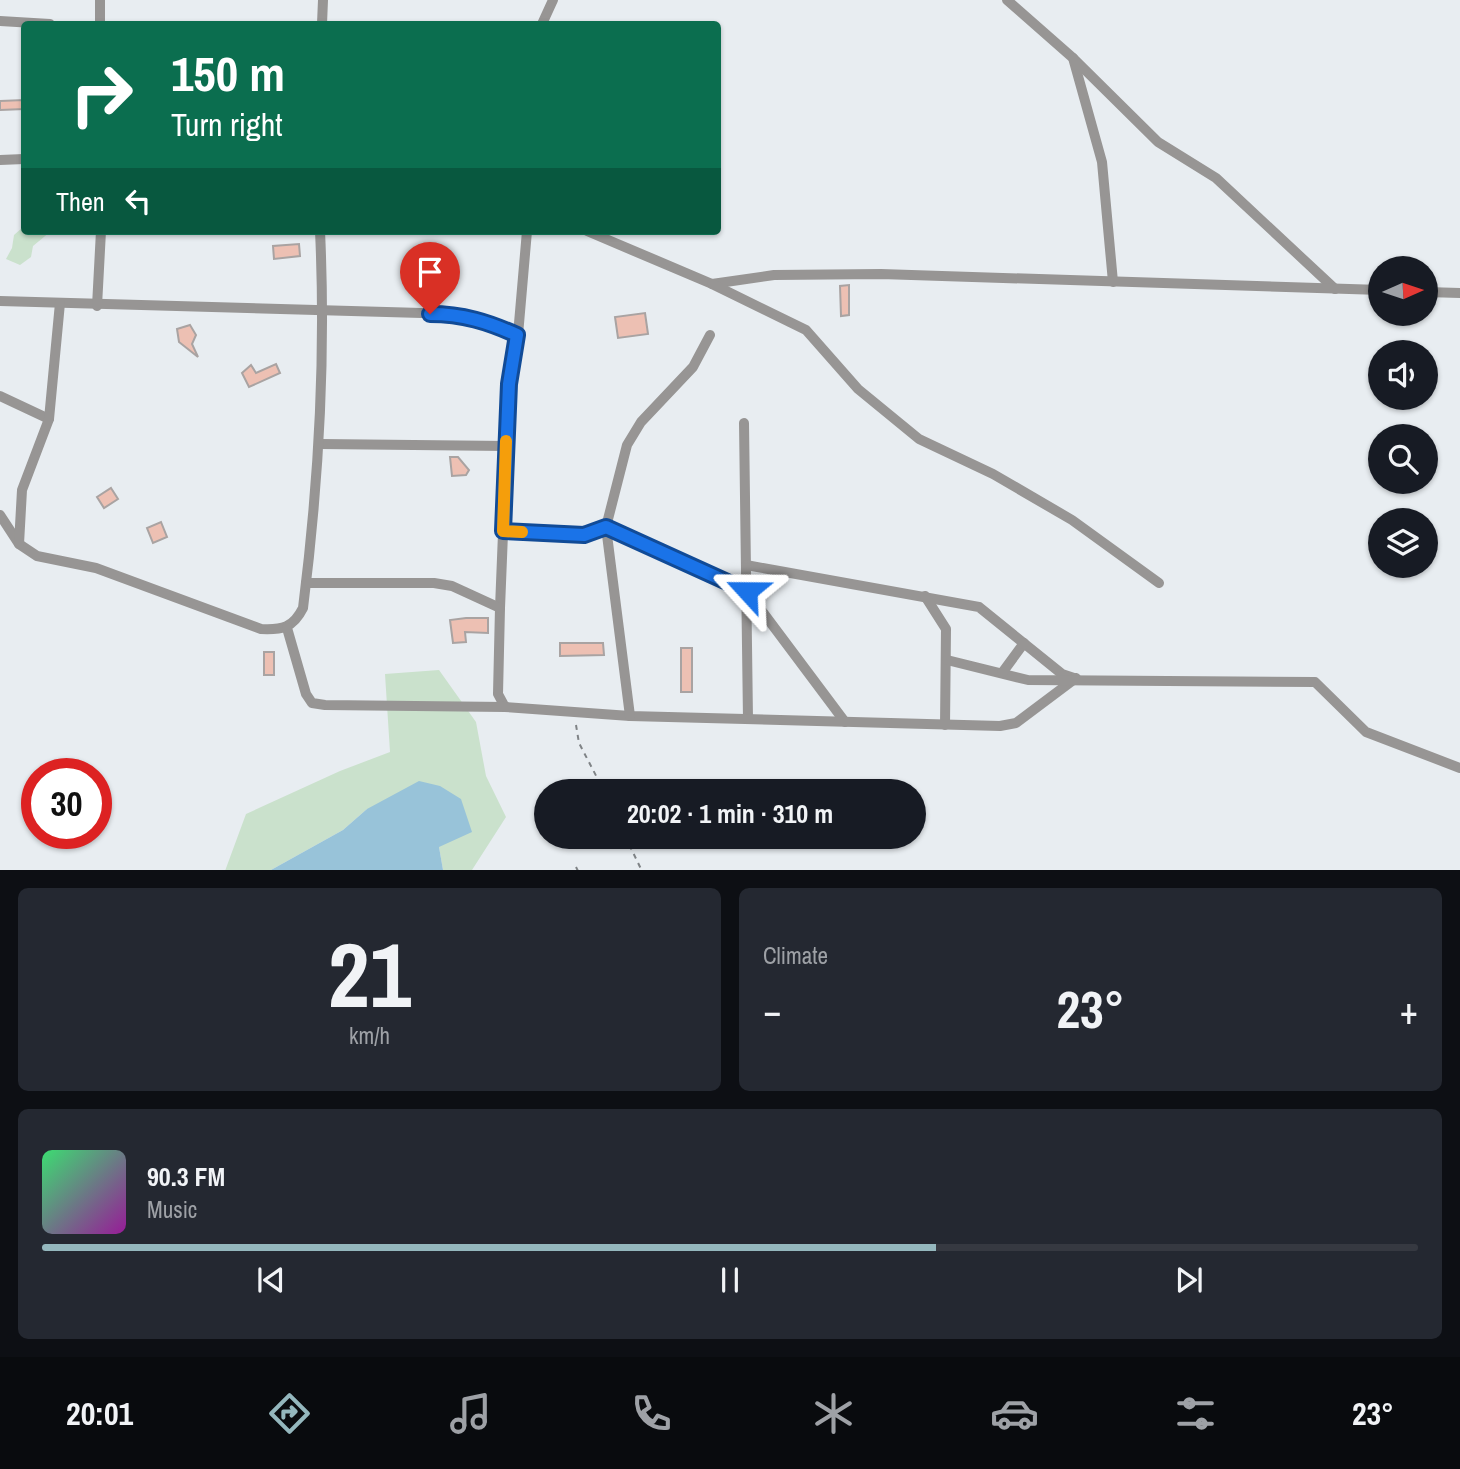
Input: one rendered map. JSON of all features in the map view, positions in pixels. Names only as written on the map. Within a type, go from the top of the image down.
[{"type":"street","points":[[100,0],[100,21]]},
{"type":"street","points":[[322,21],[323,0]]},
{"type":"street","points":[[543,21],[553,0]]},
{"type":"street","points":[[1007,0],[1073,58],[1158,142],[1216,178],[1335,289]]},
{"type":"street","points":[[0,20],[21,22]]},
{"type":"street","points":[[1073,58],[1102,162],[1114,282]]},
{"type":"street","points":[[0,160],[21,159]]},
{"type":"street","points":[[97,306],[101,235]]},
{"type":"street","points":[[0,515],[19,544],[37,556],[96,568],[261,629],[287,628],[297,620],[303,608],[321,444],[324,312],[320,235]]},
{"type":"street","points":[[505,707],[498,694],[506,446],[509,384],[517,335],[527,235]]},
{"type":"street","points":[[596,235],[712,284],[806,330],[858,389],[919,439],[993,474],[1072,520],[1159,583]]},
{"type":"street","points":[[712,284],[774,275],[881,274],[1368,290]]},
{"type":"street","points":[[1438,292],[1460,293]]},
{"type":"street","points":[[0,301],[97,306],[457,314],[481,319],[517,335]]},
{"type":"street","points":[[19,544],[22,490],[49,419],[60,303]]},
{"type":"street","points":[[630,716],[606,527],[627,445],[641,422],[693,368],[709,335]]},
{"type":"street","points":[[0,396],[49,419]]},
{"type":"street","points":[[744,423],[748,719]]},
{"type":"street","points":[[321,444],[506,446]]},
{"type":"street","points":[[503,531],[584,535],[606,527],[747,591],[845,722]]},
{"type":"street","points":[[746,565],[979,607],[1062,674],[1076,678]]},
{"type":"street","points":[[306,583],[434,583],[452,586],[500,608]]},
{"type":"street","points":[[925,596],[946,629],[945,725]]},
{"type":"street","points":[[287,628],[306,694],[312,703],[505,707],[630,716],[1000,726],[1016,723],[1076,678]]},
{"type":"street","points":[[1002,673],[1024,643]]},
{"type":"street","points":[[947,660],[1028,680],[1076,678],[1315,682],[1366,732],[1460,768]]},
{"type":"path","points":[[574,712],[579,743],[598,779]]},
{"type":"path","points":[[632,849],[642,870]]},
{"type":"green space","points":[[21,229],[21,235],[46,235],[33,246],[31,257],[20,265],[6,259],[12,248],[14,235]]},
{"type":"green space","points":[[439,670],[476,722],[486,776],[506,817],[472,870],[443,870],[439,847],[367,809],[343,830],[271,870],[225,870],[246,814],[340,771],[390,752],[385,674]]},
{"type":"water","points":[[419,781],[440,786],[461,799],[472,832],[439,847],[443,870],[271,870],[343,830],[367,809]]},
{"type":"building","points":[[21,100],[21,109],[0,110],[0,101]]},
{"type":"building","points":[[299,244],[300,256],[274,259],[273,246]]},
{"type":"building","points":[[849,285],[849,315],[841,316],[840,286]]},
{"type":"building","points":[[645,313],[648,334],[618,338],[615,317]]},
{"type":"building","points":[[190,325],[196,335],[192,344],[198,357],[179,342],[177,329]]},
{"type":"building","points":[[276,364],[280,373],[249,387],[242,373],[251,365],[256,373]]},
{"type":"building","points":[[450,457],[458,457],[469,470],[466,475],[452,476]]},
{"type":"building","points":[[111,488],[118,499],[104,508],[97,497]]},
{"type":"building","points":[[161,522],[167,537],[153,543],[147,528]]},
{"type":"building","points":[[488,618],[488,633],[465,632],[466,642],[453,643],[450,620]]},
{"type":"building","points":[[560,643],[603,643],[604,655],[560,656]]},
{"type":"building","points":[[681,648],[692,648],[692,692],[681,692]]},
{"type":"building","points":[[264,652],[274,652],[274,675],[264,675]]},
{"type":"slow traffic","points":[[506,441],[503,531],[522,532]]},
{"type":"route","points":[[430,314],[457,314],[481,319],[517,335],[517,354],[509,384],[503,531],[584,535],[606,527],[747,591]]}]
